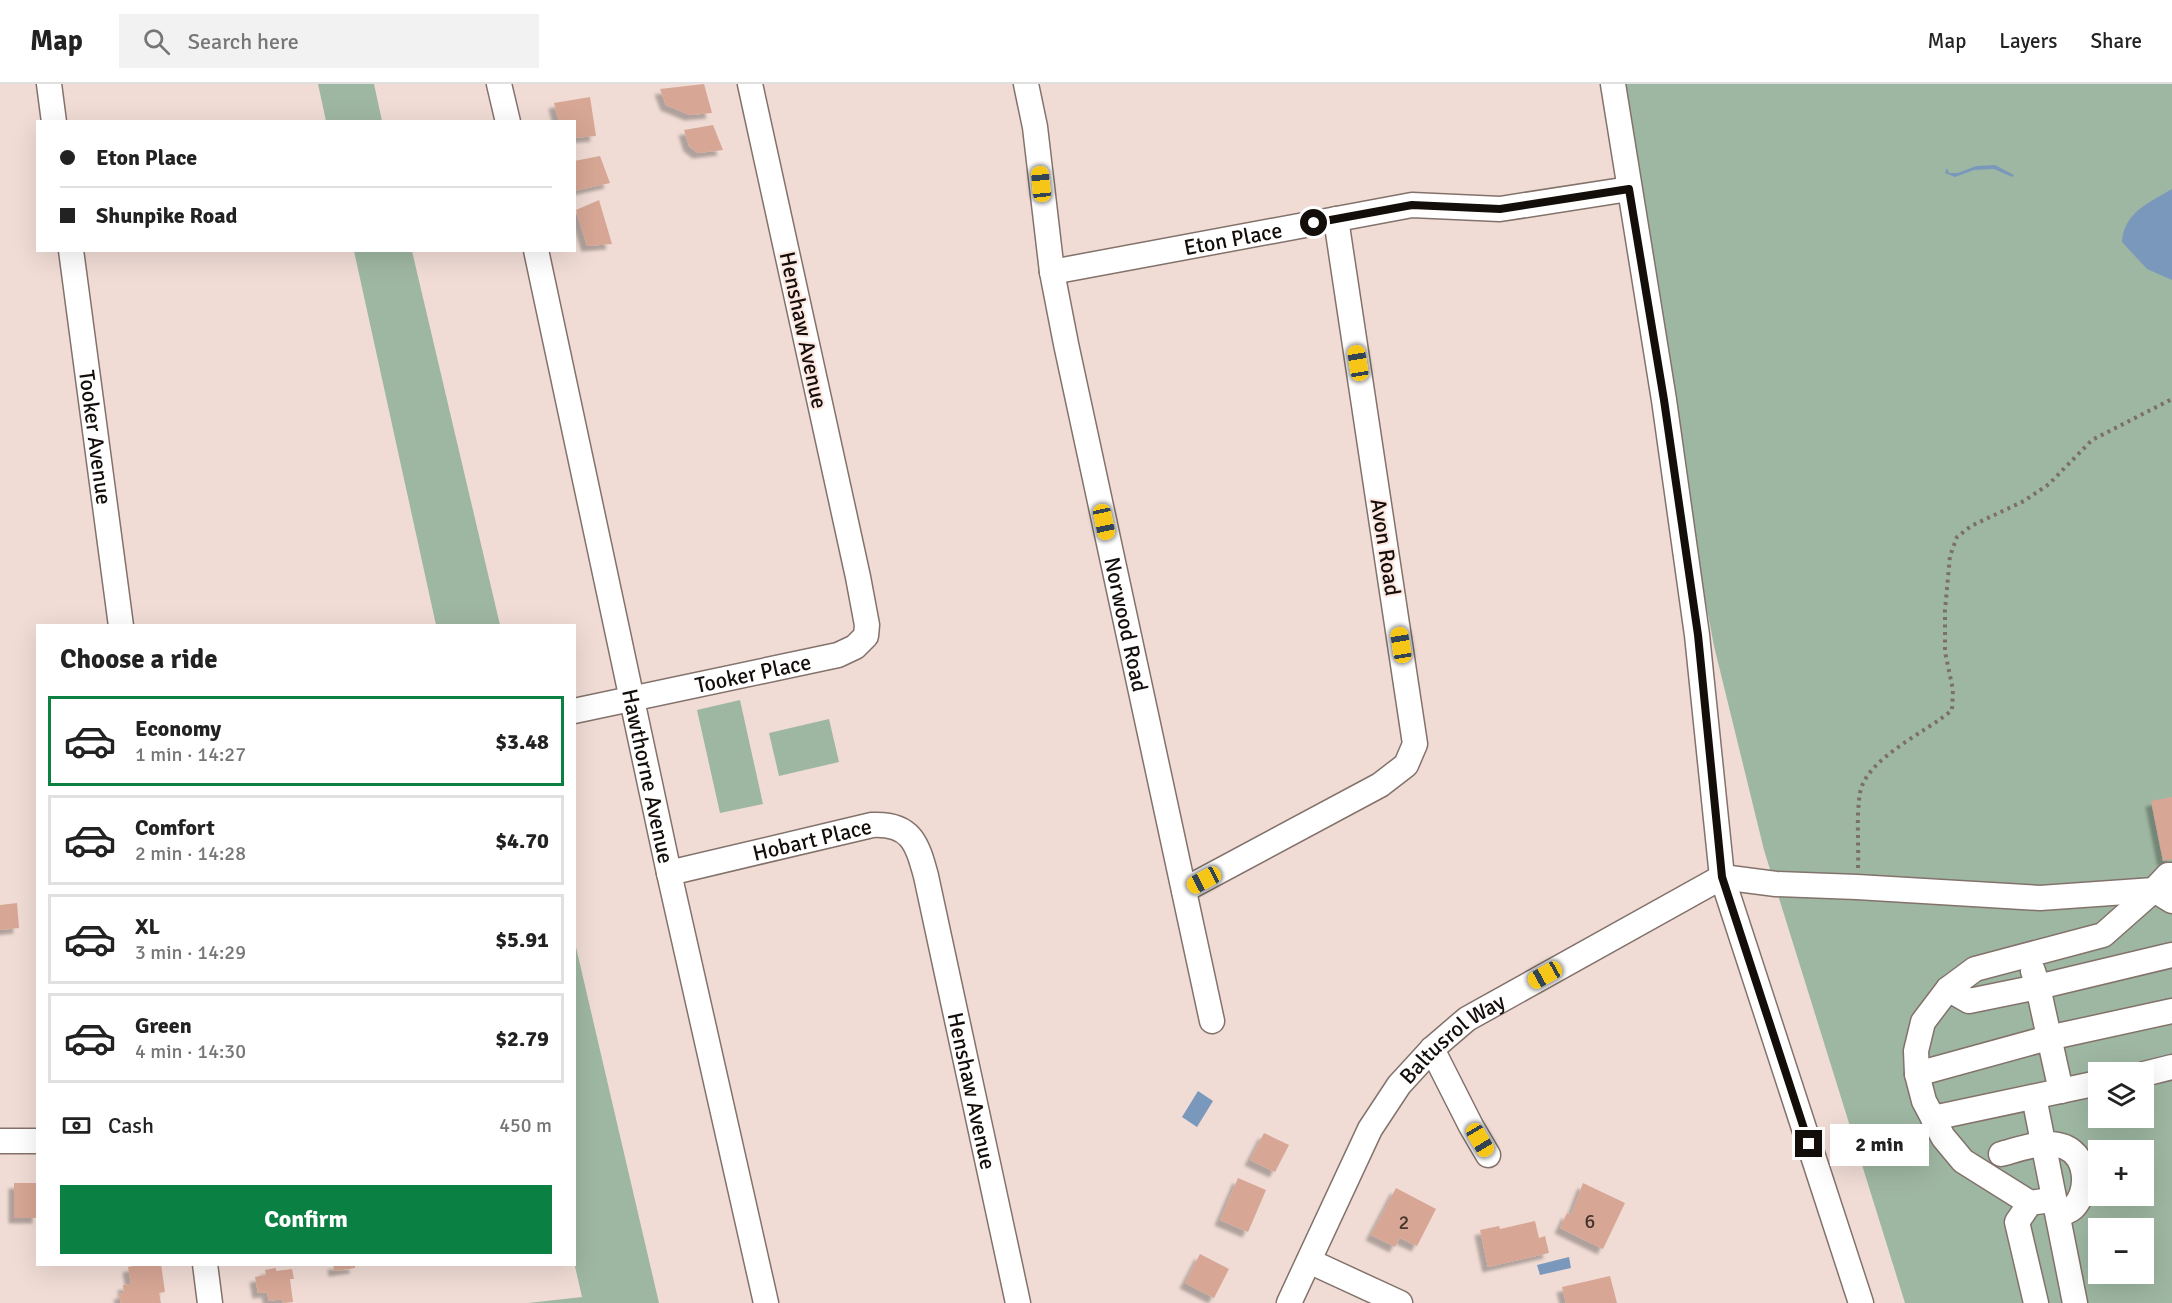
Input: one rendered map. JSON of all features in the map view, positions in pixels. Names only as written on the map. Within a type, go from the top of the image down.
[{"type":"street","points":[[50,84],[54,120]]},
{"type":"street","points":[[499,84],[508,120]]},
{"type":"street","name":"Henshaw Avenue","points":[[750,84],[858,577]]},
{"type":"street","name":"Norwood Road","points":[[1026,84],[1035,127],[1052,272],[1115,576],[1212,1021]]},
{"type":"street","points":[[1613,84],[1664,400],[1698,635],[1722,877],[1861,1303]]},
{"type":"street","name":"Eton Place","points":[[1052,272],[1412,205],[1500,209],[1629,189]]},
{"type":"street","name":"Avon Road","points":[[1184,890],[1380,785],[1406,765],[1415,744],[1336,219]]},
{"type":"street","name":"Tooker Avenue","points":[[72,252],[121,624]]},
{"type":"street","name":"Hawthorne Avenue","points":[[536,252],[669,873],[766,1303]]},
{"type":"street","name":"Tooker Place","points":[[576,711],[838,655],[855,647],[866,636],[867,625],[858,577]]},
{"type":"street","name":"Hobart Place","points":[[669,873],[872,825],[888,824],[906,832],[916,845],[926,876]]},
{"type":"street","name":"Henshaw Avenue","points":[[926,876],[1018,1303]]},
{"type":"street","points":[[1722,877],[1776,884],[2040,898],[2166,888]]},
{"type":"street","name":"Baltusrol Way","points":[[1289,1303],[1370,1129],[1399,1085],[1432,1049],[1467,1019],[1722,877]]},
{"type":"street","points":[[2001,1154],[2044,1144],[2065,1147],[2079,1157],[2084,1171],[2081,1196],[2073,1209],[2030,1203],[1963,1161],[1943,1137],[1924,1101],[1917,1074],[1916,1051],[1923,1022],[1948,989],[1975,969],[2103,935],[2166,888]]},
{"type":"street","points":[[2029,955],[2061,1091]]},
{"type":"street","points":[[1948,989],[1970,1001],[2172,955]]},
{"type":"street","points":[[1917,1074],[2048,1038],[2172,1011]]},
{"type":"street","points":[[1432,1049],[1488,1155]]},
{"type":"street","points":[[2154,1072],[2172,1068]]},
{"type":"street","points":[[1933,1118],[2088,1085]]},
{"type":"street","points":[[2034,1097],[2075,1303]]},
{"type":"street","points":[[0,1141],[36,1141]]},
{"type":"street","points":[[2030,1203],[2017,1222],[2036,1303]]},
{"type":"street","points":[[1309,1261],[1400,1303]]},
{"type":"street","points":[[205,1266],[210,1303]]},
{"type":"path","points":[[1857,887],[1860,791],[1865,779],[1884,757],[1952,710],[1953,690],[1945,652],[1945,610],[1950,556],[1957,537],[1971,526],[2024,501],[2049,484],[2092,440],[2172,399]]},
{"type":"green space","points":[[318,84],[374,84],[382,120],[326,120]]},
{"type":"green space","points":[[1624,84],[2172,84],[2172,1303],[1905,1303],[1764,850],[1714,646],[1695,545],[1648,225]]},
{"type":"green space","points":[[354,252],[412,252],[500,624],[436,624]]},
{"type":"green space","points":[[740,700],[763,804],[720,813],[697,710]]},
{"type":"green space","points":[[829,719],[839,762],[779,776],[769,733]]},
{"type":"green space","points":[[576,947],[659,1303],[528,1303],[582,1297],[575,1266]]},
{"type":"water","points":[[1995,165],[2014,175],[2012,177],[1994,169],[1974,170],[1955,177],[1945,173],[1947,168],[1949,173],[1958,173],[1976,166]]},
{"type":"water","points":[[2172,189],[2172,280],[2147,269],[2122,242],[2127,223],[2139,209]]},
{"type":"water","points":[[1198,1091],[1213,1101],[1197,1127],[1182,1117]]},
{"type":"water","points":[[1569,1257],[1571,1268],[1540,1275],[1537,1265]]},
{"type":"building","points":[[704,84],[712,113],[690,115],[666,105],[660,89]]},
{"type":"building","points":[[590,97],[596,136],[576,138],[576,120],[558,120],[554,103]]},
{"type":"building","points":[[713,125],[723,150],[698,153],[689,146],[684,130]]},
{"type":"building","points":[[600,156],[610,183],[576,191],[576,161]]},
{"type":"building","points":[[599,200],[612,244],[587,246],[576,210]]},
{"type":"building","points":[[2172,797],[2172,859],[2163,861],[2151,801]]},
{"type":"building","points":[[17,903],[19,928],[0,930],[0,905]]},
{"type":"building","points":[[1264,1133],[1289,1145],[1275,1172],[1250,1160]]},
{"type":"building","points":[[1238,1178],[1266,1190],[1248,1232],[1220,1220]]},
{"type":"building","points":[[14,1183],[36,1183],[36,1218],[14,1218]]},
{"type":"building","points":[[1583,1183],[1625,1203],[1603,1249],[1560,1228],[1567,1213],[1571,1215]]},
{"type":"building","points":[[1396,1188],[1436,1209],[1417,1246],[1400,1238],[1395,1247],[1371,1235]]},
{"type":"building","points":[[1535,1221],[1539,1238],[1545,1236],[1549,1253],[1488,1267],[1480,1230],[1499,1226],[1500,1229]]},
{"type":"building","points":[[1200,1254],[1229,1269],[1214,1298],[1185,1283]]},
{"type":"building","points":[[161,1266],[165,1292],[159,1293],[161,1303],[121,1303],[119,1294],[124,1293],[123,1285],[131,1284],[128,1267]]},
{"type":"building","points":[[333,1266],[355,1266],[355,1268],[334,1271]]},
{"type":"building","points":[[276,1268],[276,1271],[292,1269],[294,1279],[290,1279],[293,1302],[283,1303],[282,1299],[269,1301],[267,1292],[258,1293],[255,1277],[266,1275],[265,1270]]},
{"type":"building","points":[[1610,1276],[1617,1303],[1566,1303],[1562,1287]]},
{"type":"route","points":[[1314,223],[1412,205],[1500,209],[1629,189],[1664,400],[1698,635],[1722,877],[1809,1144]]}]
